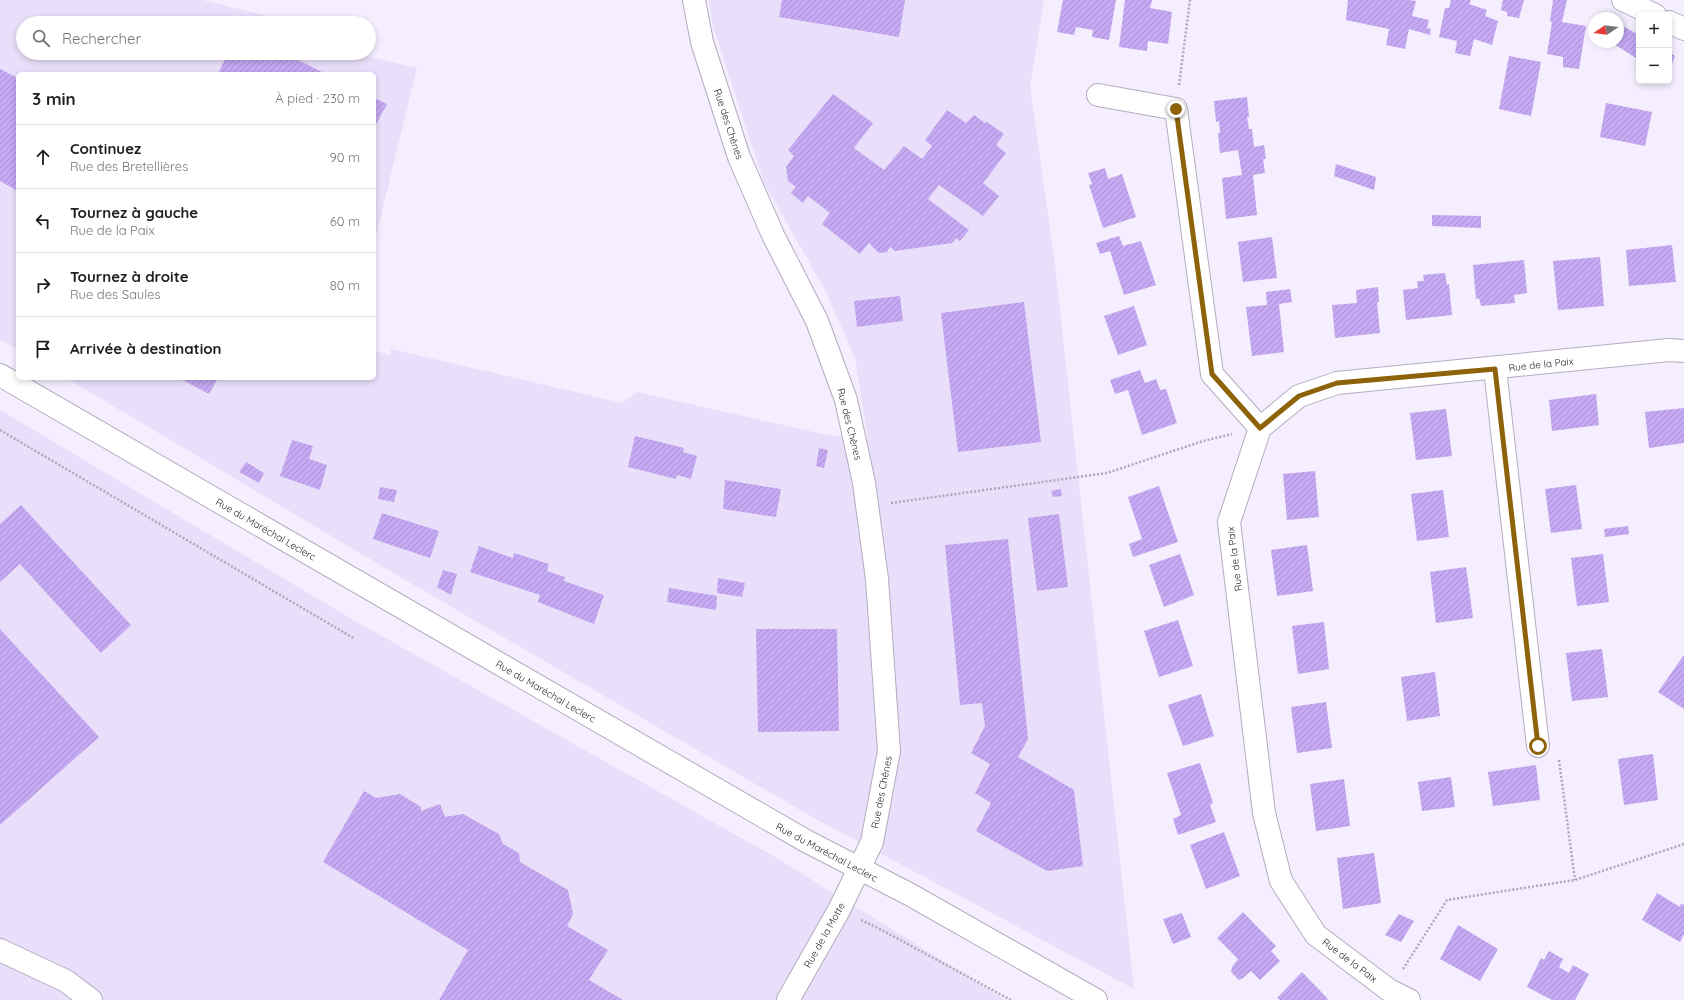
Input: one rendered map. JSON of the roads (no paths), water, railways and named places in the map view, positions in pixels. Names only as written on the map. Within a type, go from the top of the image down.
[{"type":"street","name":"Rue des Chênes","points":[[694,0],[702,42],[739,157],[774,235],[817,321],[846,400],[867,506],[877,579],[889,751],[872,842],[859,870]]},
{"type":"street","points":[[1623,0],[1648,12]]},
{"type":"street","points":[[1672,23],[1684,29]]},
{"type":"street","points":[[1098,96],[1176,109],[1212,374],[1260,428]]},
{"type":"street","name":"Rue de la Paix","points":[[1410,1000],[1389,990],[1316,935],[1281,881],[1264,813],[1229,522],[1260,428],[1299,396],[1337,383],[1495,369],[1668,350],[1684,351]]},
{"type":"street","points":[[1495,369],[1538,746]]},
{"type":"street","name":"Rue du Maréchal Leclerc","points":[[0,375],[806,841],[859,870],[909,894],[1096,1000]]},
{"type":"street","name":"Rue de la Motte","points":[[788,1000],[859,870]]},
{"type":"street","points":[[0,950],[66,981],[91,1000]]}]
